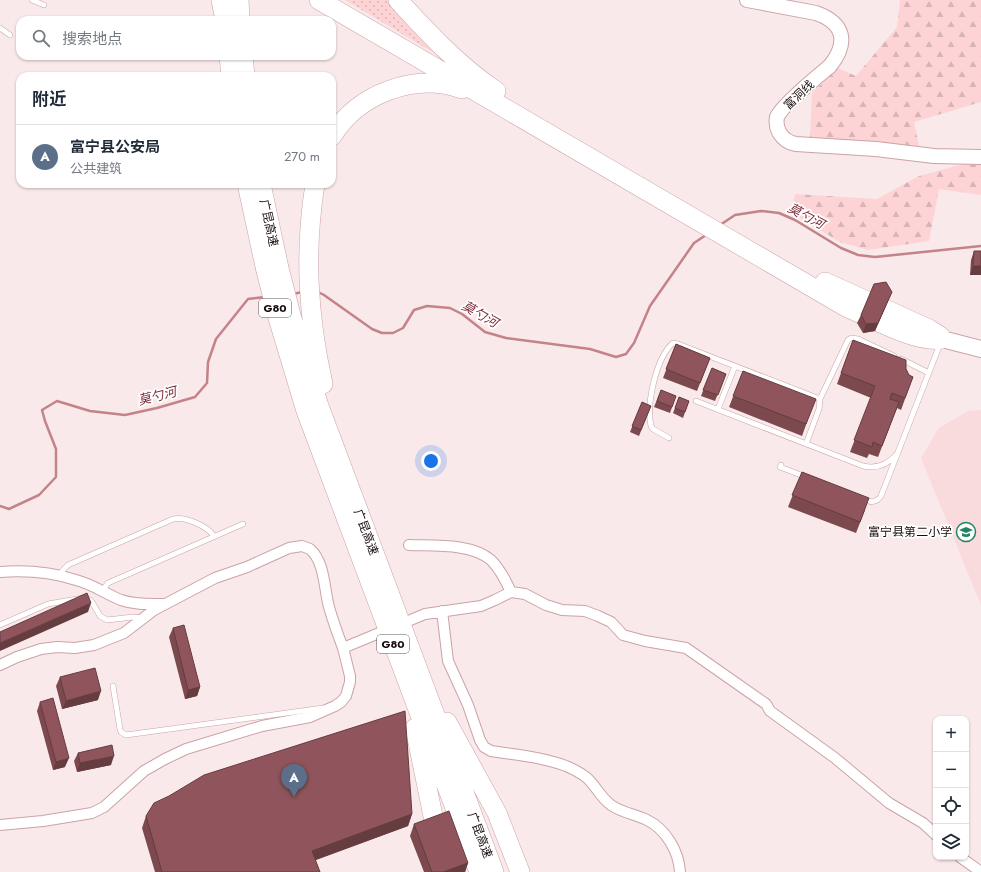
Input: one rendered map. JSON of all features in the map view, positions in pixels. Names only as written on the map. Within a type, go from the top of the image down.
[{"type":"highway","points":[[221,0],[224,16]]},
{"type":"highway","points":[[225,0],[225,16]]},
{"type":"highway","points":[[239,0],[240,16]]},
{"type":"highway","points":[[319,0],[506,103]]},
{"type":"highway","points":[[338,0],[506,103],[747,244],[817,279],[929,329],[942,339]]},
{"type":"highway","points":[[398,0],[415,19],[506,103]]},
{"type":"highway","points":[[229,60],[231,72]]},
{"type":"highway","points":[[243,60],[245,72]]},
{"type":"highway","points":[[336,131],[343,121],[362,104],[385,92],[409,85],[434,84],[453,86],[506,103]]},
{"type":"highway","points":[[314,188],[310,216],[308,255],[310,308],[318,360],[320,412]]},
{"type":"highway","name":"广昆高速","points":[[256,190],[320,412],[479,872]]},
{"type":"highway","name":"广昆高速","points":[[320,412],[386,586],[409,667],[494,872]]},
{"type":"highway","points":[[409,667],[434,821],[453,872]]},
{"type":"highway","points":[[409,667],[498,813],[520,872]]},
{"type":"main road","name":"富洞线","points":[[747,0],[816,13],[832,21],[838,27],[841,34],[839,52],[830,66],[785,106],[777,118],[778,131],[787,141],[796,144],[876,149],[934,156],[981,157]]},
{"type":"main road","points":[[942,339],[981,349]]},
{"type":"street","points":[[409,545],[456,547],[478,552],[491,560],[502,573],[512,592]]},
{"type":"street","points":[[0,665],[41,648],[75,648],[94,645],[124,633],[143,618],[166,604],[215,578],[247,567],[289,548],[302,546],[310,549],[317,559],[322,571],[328,606],[343,648],[350,676],[349,689],[346,696],[341,702],[328,709],[310,717],[262,726],[186,749],[144,771],[104,807],[92,813],[43,821],[0,825]]},
{"type":"street","points":[[0,572],[28,572],[61,576],[77,580],[122,600],[138,604],[166,604]]},
{"type":"street","points":[[343,648],[425,614],[481,606],[512,592],[525,594],[546,605],[562,610],[585,611],[611,622],[624,634],[645,641],[686,648],[766,704],[770,711],[835,758],[889,803],[923,824],[933,832]]},
{"type":"street","points":[[442,611],[448,661],[468,705],[480,740],[484,747],[491,751],[548,761],[577,771],[587,779],[601,797],[612,806],[647,820],[656,826],[676,852],[680,872]]},
{"type":"street","points":[[964,860],[981,872]]},
{"type":"lane","points":[[32,0],[44,6]]},
{"type":"lane","points":[[0,28],[10,35]]},
{"type":"lane","points":[[806,444],[819,409],[820,399],[846,343],[851,338],[858,339],[929,373]]},
{"type":"lane","points":[[852,496],[871,502],[876,502],[879,499],[942,339]]},
{"type":"lane","points":[[668,438],[651,426],[650,399],[659,366],[673,343],[820,399]]},
{"type":"lane","points":[[718,409],[735,366]]},
{"type":"lane","points":[[696,400],[806,444],[869,467],[884,464],[893,458],[899,449]]},
{"type":"lane","points":[[780,465],[780,467],[809,478]]},
{"type":"lane","points":[[61,576],[64,568],[68,565],[173,519],[184,518],[208,529],[214,536]]},
{"type":"lane","points":[[102,591],[108,583],[242,524]]},
{"type":"lane","points":[[0,625],[48,604],[83,598],[90,600],[100,616],[107,620],[112,621],[133,617],[143,618]]},
{"type":"lane","points":[[113,686],[120,729],[121,732],[126,735],[322,708],[328,709]]},
{"type":"shaded area","name":"富宁县第二小学","points":[[981,410],[981,605],[921,458],[939,428],[968,411]]},
{"type":"green space","points":[[345,0],[387,0],[436,54]]},
{"type":"green space","points":[[900,0],[981,0],[981,102],[914,122],[919,146],[810,137],[812,93],[838,68],[856,76],[897,27]]},
{"type":"green space","points":[[967,163],[981,163],[981,195],[939,189],[929,241],[868,250],[840,242],[791,213],[795,194],[877,199],[919,176]]},
{"type":"building","points":[[974,251],[981,251],[981,266],[973,266]]},
{"type":"building","points":[[886,282],[892,292],[878,323],[866,324],[861,315],[874,284]]},
{"type":"building","points":[[853,340],[906,360],[906,369],[909,375],[913,377],[905,398],[892,393],[890,399],[899,402],[882,446],[873,442],[872,447],[854,440],[875,386],[841,373]]},
{"type":"building","points":[[676,344],[710,358],[700,383],[666,369]]},
{"type":"building","points":[[712,368],[726,374],[718,395],[703,390]]},
{"type":"building","points":[[743,371],[816,399],[806,424],[733,396]]},
{"type":"building","points":[[661,390],[676,396],[672,407],[657,401]]},
{"type":"building","points":[[679,397],[689,401],[685,412],[675,408]]},
{"type":"building","points":[[642,402],[651,406],[641,430],[632,426]]},
{"type":"building","points":[[802,472],[869,498],[860,522],[792,495]]},
{"type":"building","points":[[87,593],[91,603],[0,643],[0,632]]},
{"type":"building","points":[[184,625],[200,687],[188,690],[173,628]]},
{"type":"building","points":[[95,668],[101,691],[66,701],[60,677]]},
{"type":"building","points":[[53,698],[69,758],[56,762],[40,702]]},
{"type":"building","points":[[405,711],[412,814],[312,851],[320,872],[162,872],[146,816],[154,803],[169,796],[204,775]]},
{"type":"building","points":[[112,745],[114,756],[80,763],[78,753]]},
{"type":"building","points":[[449,811],[468,863],[443,872],[432,872],[414,824]]},
{"type":"waterway","name":"莫勺河","points":[[720,225],[735,215],[761,211],[779,213],[795,220],[841,248],[858,255],[875,257],[981,246]]},
{"type":"waterway","name":"莫勺河","points":[[318,292],[372,329],[382,333],[393,333],[403,328],[414,310],[427,306],[450,308],[462,314],[485,332],[506,338],[590,349],[616,357],[626,354],[634,343],[650,306],[694,243],[706,235]]},
{"type":"waterway","name":"莫勺河","points":[[292,294],[303,292]]},
{"type":"waterway","name":"莫勺河","points":[[0,506],[9,509],[39,495],[56,477],[56,449],[42,410],[57,401],[90,411],[125,415],[195,397],[207,383],[208,362],[216,339],[248,299],[265,297]]},
{"type":"place","name":"富宁县第二小学","points":[[966,532]]},
{"type":"place","name":"富宁县公安局","points":[[294,797]]}]
